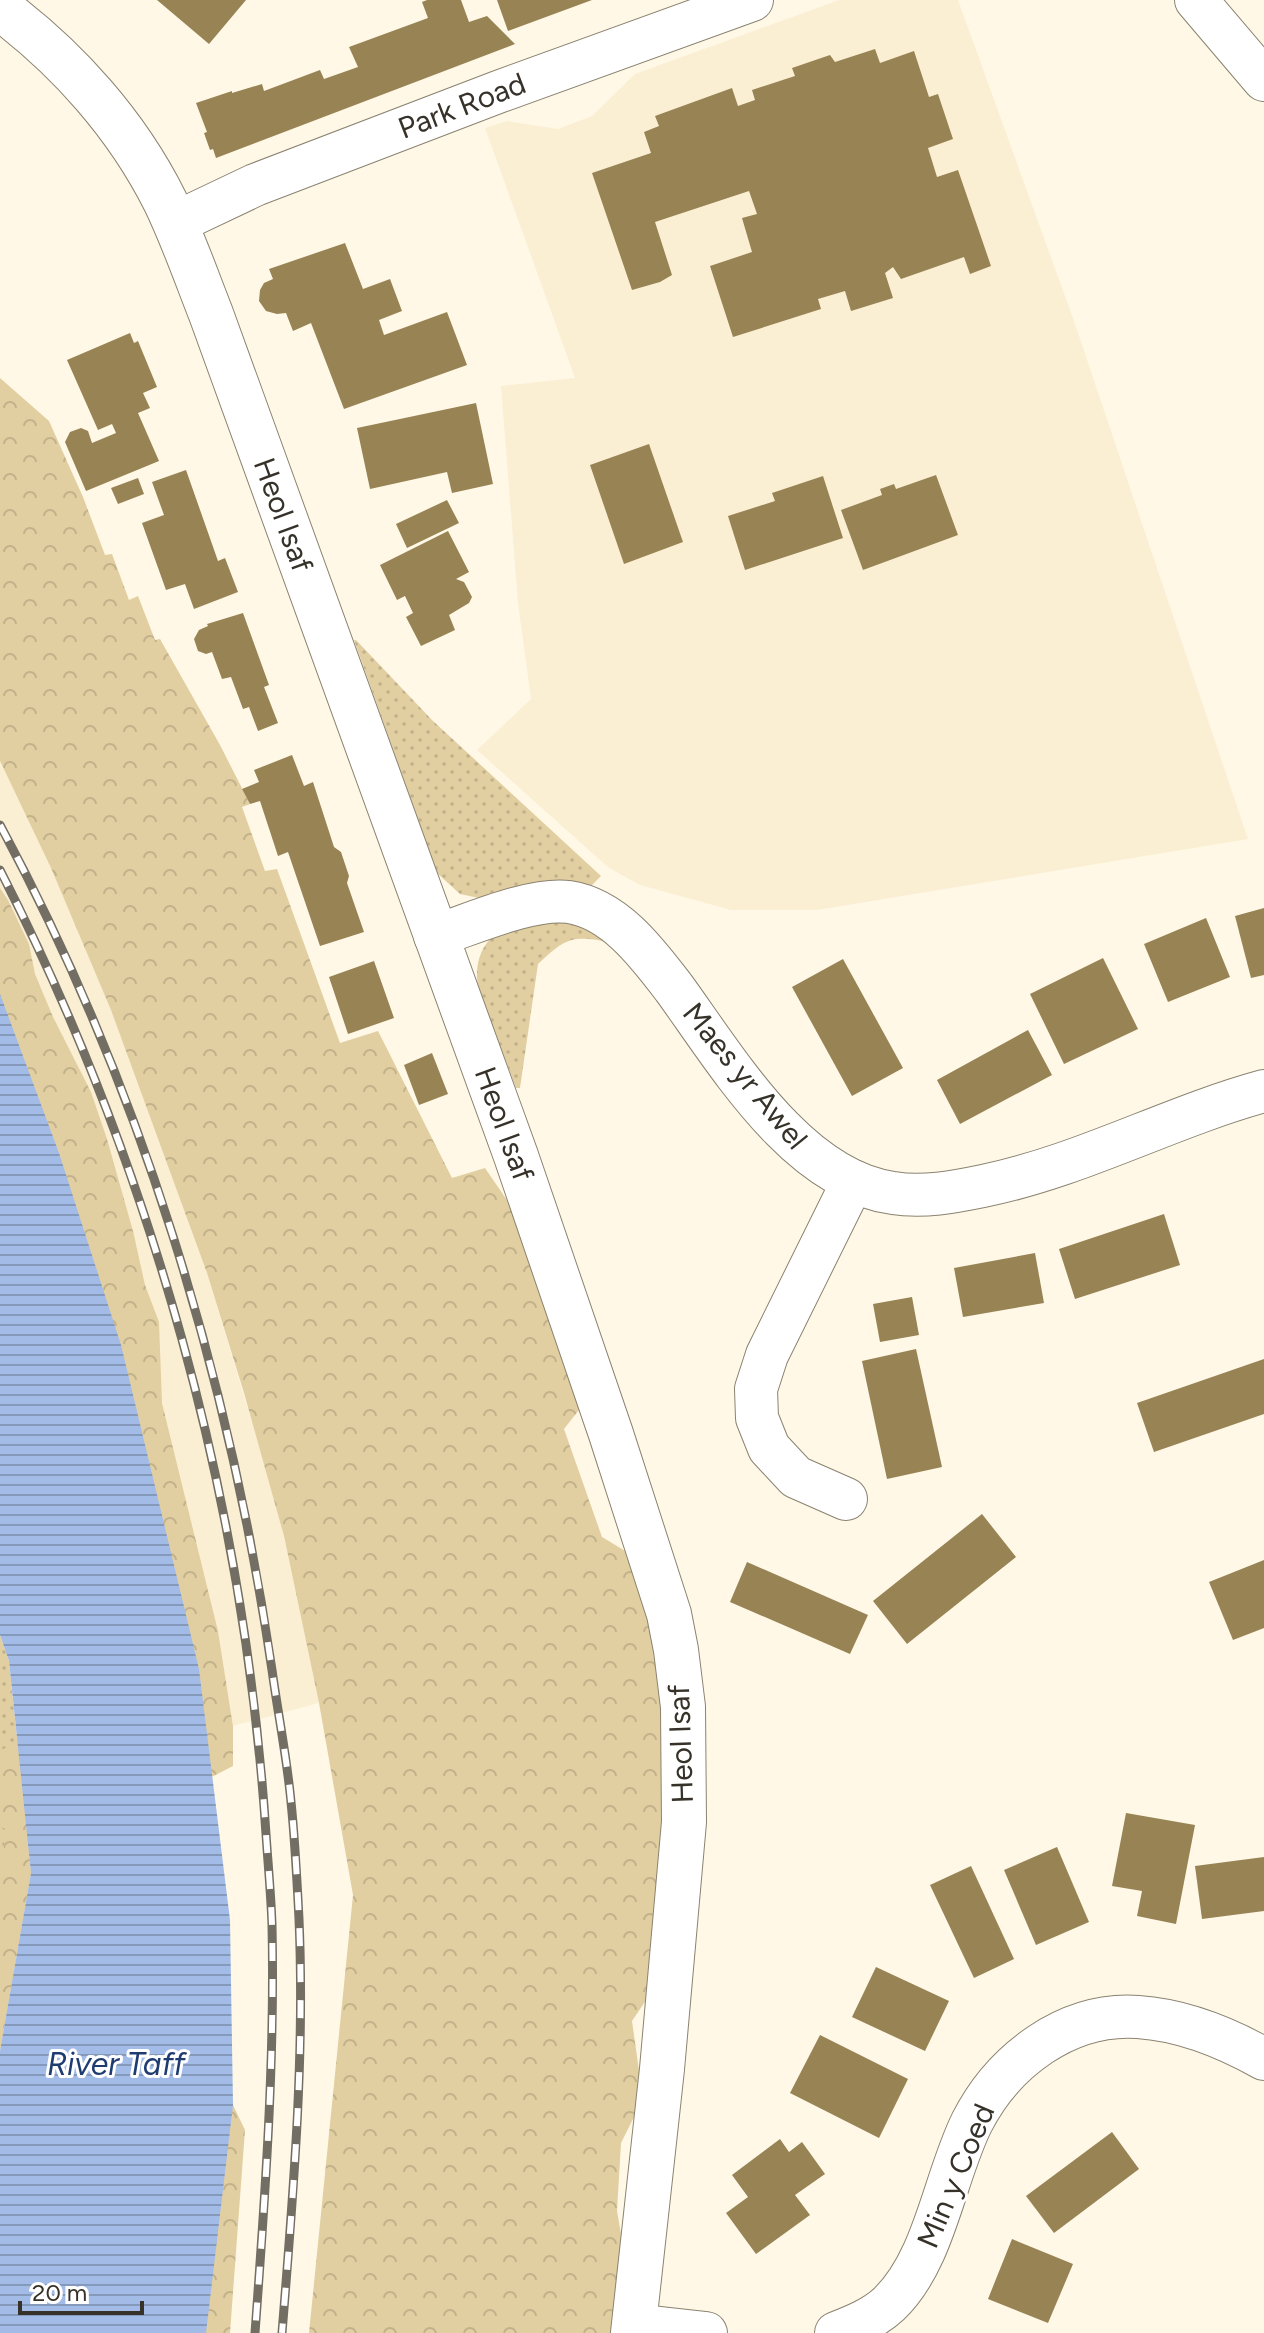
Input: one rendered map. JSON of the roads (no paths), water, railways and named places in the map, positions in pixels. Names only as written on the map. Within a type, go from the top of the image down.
[{"type":"main road","name":"Heol Isaf","points":[[0,8],[61,60],[111,115],[148,169],[175,223],[516,1156],[669,1614],[683,1707],[683,1835],[634,2329]]},
{"type":"street","name":"Park Road","points":[[175,223],[269,180],[498,92],[752,0]]},
{"type":"street","points":[[1196,0],[1264,80]]},
{"type":"street","name":"Maes yr Awel","points":[[435,936],[541,903],[570,902],[596,911],[623,929],[646,950],[727,1062],[775,1122],[812,1158],[853,1181],[893,1193],[946,1193],[1009,1181],[1080,1159],[1232,1100],[1264,1091]]},
{"type":"street","points":[[846,1499],[796,1477],[769,1448],[757,1418],[756,1389],[767,1355],[853,1181]]},
{"type":"street","name":"Min y Coed","points":[[853,2330],[887,2305],[907,2284],[921,2258],[972,2122],[999,2081],[1026,2054],[1055,2034],[1095,2020],[1137,2017],[1193,2027],[1237,2044],[1264,2059]]},
{"type":"street","points":[[634,2329],[706,2333]]},
{"type":"water","name":"River Taff","points":[[0,994],[59,1153],[121,1345],[199,1669],[230,1920],[233,2105],[206,2333],[0,2333],[0,2051],[31,1873],[9,1661],[0,1635]]},
{"type":"railway","points":[[0,825],[50,924],[96,1026],[137,1130],[173,1236],[204,1343],[254,1560],[289,1786],[299,1919],[299,2075],[282,2333]]},
{"type":"railway","points":[[0,870],[54,983],[103,1099],[145,1218],[182,1338],[212,1461],[237,1584],[254,1709],[272,1925],[271,2078],[255,2333]]}]
